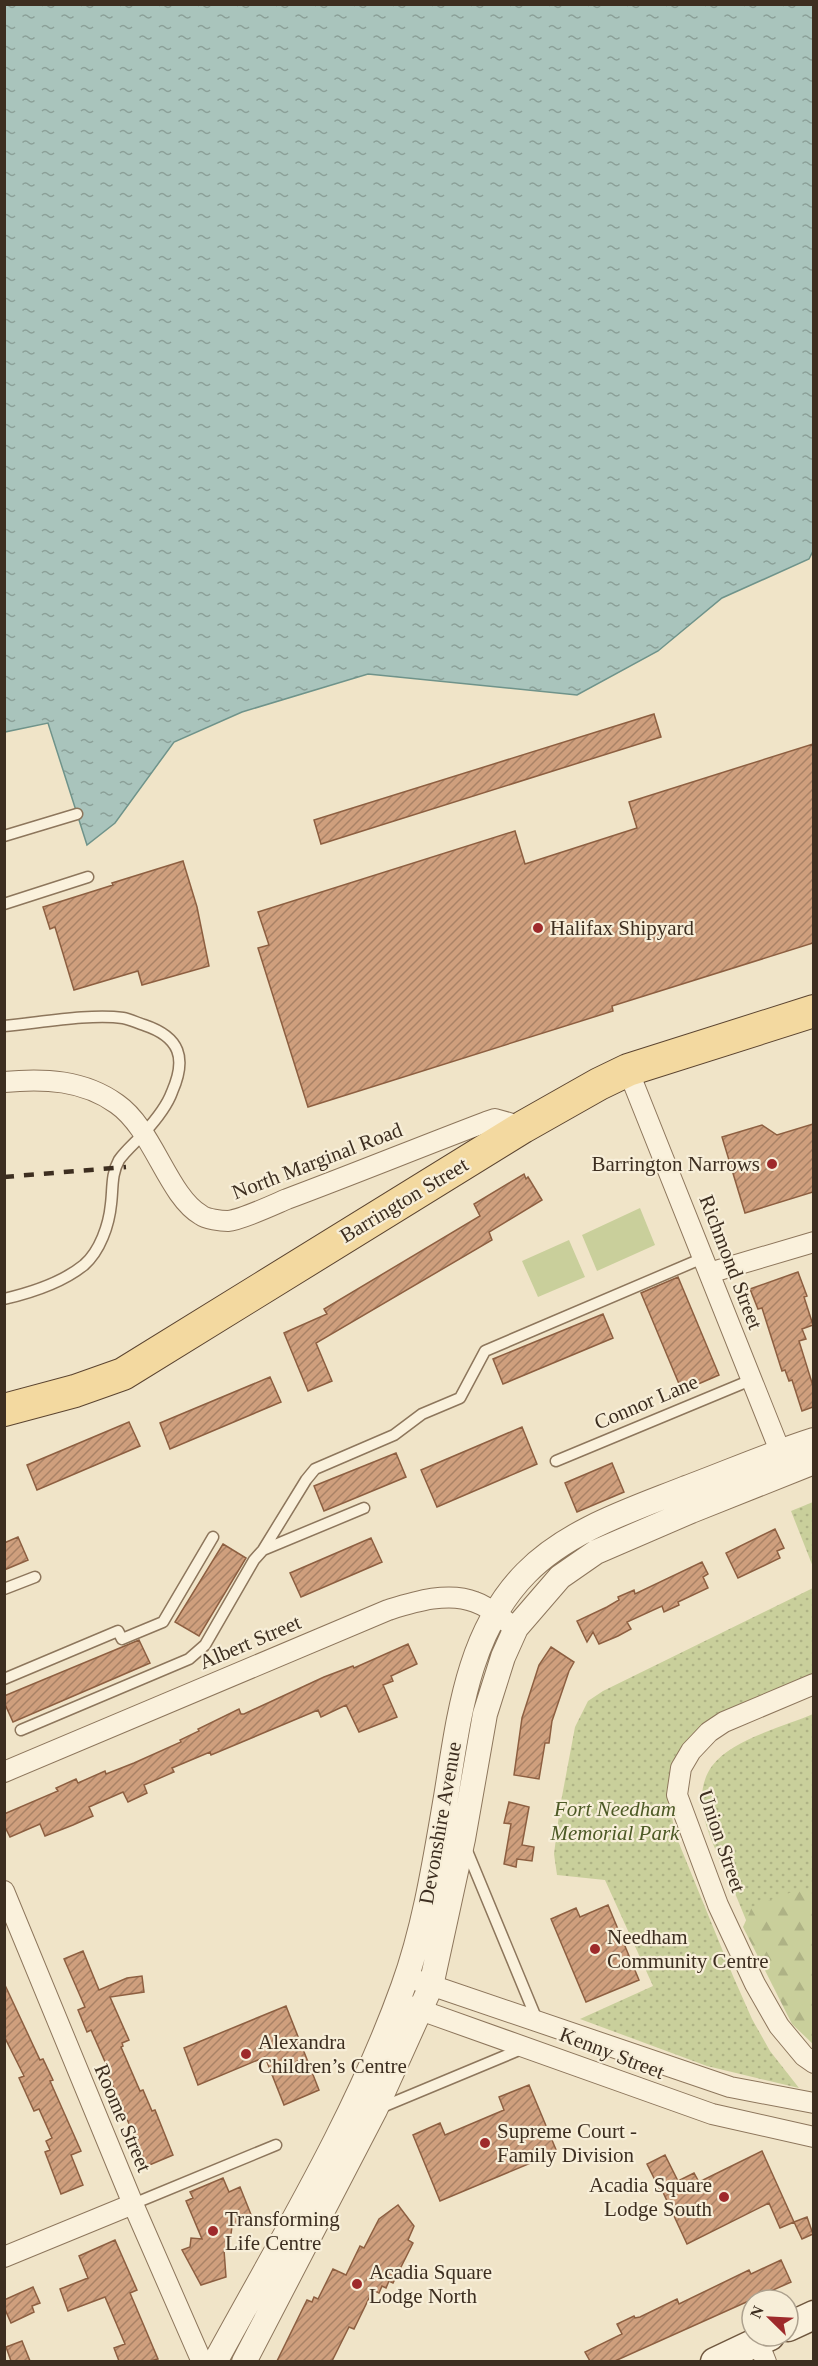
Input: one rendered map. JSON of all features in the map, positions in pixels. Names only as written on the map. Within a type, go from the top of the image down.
[{"type":"main road","name":"Barrington Street","points":[[4,1410],[75,1391],[123,1374],[523,1127],[628,1070],[813,1011]]},
{"type":"main road","points":[[715,2361],[758,2348]]},
{"type":"street","name":"Richmond Street","points":[[628,1070],[784,1461]]},
{"type":"street","name":"North Marginal Road","points":[[4,1082],[35,1079],[64,1082],[96,1090],[120,1105],[145,1133],[183,1198],[202,1216],[228,1221],[495,1119],[523,1127]]},
{"type":"street","points":[[706,1265],[813,1242]]},
{"type":"street","name":"Devonshire Avenue","points":[[244,2361],[375,2110],[431,1986],[463,1839],[485,1714],[516,1628],[560,1577],[596,1552],[784,1461],[813,1440]]},
{"type":"street","name":"Devonshire Avenue","points":[[215,2361],[356,2102],[407,1977],[432,1883],[462,1699],[477,1650],[495,1613],[525,1573],[562,1542],[642,1506],[784,1461],[813,1462]]},
{"type":"street","name":"Albert Street","points":[[4,1772],[388,1610],[416,1601],[451,1598],[475,1601],[516,1628]]},
{"type":"street","name":"Union Street","points":[[813,1684],[724,1722],[709,1732],[691,1751],[681,1768],[677,1795],[718,1905],[755,1984],[779,2026],[804,2056],[813,2063]]},
{"type":"street","name":"Roome Street","points":[[4,1891],[10,1919],[202,2361]]},
{"type":"street","name":"Kenny Street","points":[[407,1977],[730,2087],[813,2103]]},
{"type":"street","name":"Kenny Street","points":[[397,2002],[711,2115],[813,2137]]},
{"type":"street","points":[[527,2047],[537,2020]]},
{"type":"street","points":[[4,2258],[133,2204]]},
{"type":"lane","points":[[4,837],[77,814]]},
{"type":"lane","points":[[4,904],[88,878]]},
{"type":"lane","points":[[4,1026],[82,1018],[123,1018],[159,1030],[170,1038],[179,1053],[180,1068],[171,1095],[145,1133],[119,1161],[112,1177],[111,1205],[105,1232],[97,1249],[84,1265],[61,1278],[4,1299]]},
{"type":"lane","points":[[21,1730],[189,1659],[198,1653],[205,1645],[254,1560],[263,1550],[315,1469],[394,1435],[423,1414],[460,1398],[485,1351],[706,1265]]},
{"type":"lane","name":"Connor Lane","points":[[556,1461],[751,1380]]},
{"type":"lane","points":[[263,1550],[364,1508]]},
{"type":"lane","points":[[4,1679],[118,1631],[122,1639],[163,1622],[213,1537]]},
{"type":"lane","points":[[4,1588],[35,1577]]},
{"type":"lane","points":[[463,1839],[537,2020]]},
{"type":"lane","points":[[375,2110],[527,2047]]},
{"type":"lane","points":[[133,2204],[276,2145]]},
{"type":"green space","points":[[640,1208],[655,1245],[597,1271],[582,1235]]},
{"type":"green space","points":[[569,1240],[585,1277],[538,1297],[522,1261]]},
{"type":"green space","points":[[813,1502],[813,1567],[791,1511]]},
{"type":"green space","name":"Fort Needham Memorial Park","points":[[813,1588],[813,1678],[734,1712],[670,1792],[671,1813],[676,1836],[733,1976],[752,2019],[770,2051],[799,2088],[707,2066],[580,2019],[653,1986],[605,1880],[557,1875],[554,1854],[575,1727],[588,1701],[603,1691]]},
{"type":"green space","name":"Fort Needham Memorial Park","points":[[813,1714],[813,2044],[788,2008],[767,1968],[710,1836],[702,1800],[707,1775],[721,1757],[745,1741]]},
{"type":"green space","points":[[800,1889],[813,1897],[813,2044],[792,2024],[743,1927],[752,1907]]},
{"type":"water","points":[[4,5],[813,5],[814,549],[809,559],[722,598],[658,651],[577,695],[368,674],[242,712],[174,742],[115,823],[87,845],[48,723],[5,732]]},
{"type":"building","points":[[654,714],[661,737],[321,844],[314,820]]},
{"type":"building","name":"Halifax Shipyard","points":[[813,744],[813,943],[612,1006],[613,1011],[308,1107],[258,948],[269,945],[258,912],[515,831],[525,864],[637,828],[629,802]]},
{"type":"building","points":[[183,861],[197,907],[209,966],[142,985],[138,971],[74,990],[55,927],[50,929],[43,907]]},
{"type":"building","name":"Barrington Narrows","points":[[813,1124],[813,1192],[745,1213],[722,1137],[762,1125],[777,1135]]},
{"type":"building","points":[[524,1174],[542,1200],[489,1232],[492,1240],[316,1343],[332,1381],[308,1391],[284,1333],[327,1314],[324,1309],[480,1216],[474,1204]]},
{"type":"building","points":[[798,1272],[807,1296],[804,1297],[813,1325],[802,1329],[806,1339],[799,1341],[813,1386],[813,1407],[802,1411],[792,1380],[789,1381],[785,1370],[782,1371],[762,1308],[758,1309],[750,1289]]},
{"type":"building","points":[[678,1277],[719,1375],[682,1391],[641,1293]]},
{"type":"building","points":[[603,1314],[613,1338],[503,1384],[493,1359]]},
{"type":"building","points":[[270,1377],[281,1402],[170,1449],[160,1423]]},
{"type":"building","points":[[129,1422],[140,1446],[37,1490],[27,1465]]},
{"type":"building","points":[[522,1427],[537,1464],[437,1507],[421,1470]]},
{"type":"building","points":[[396,1453],[406,1477],[324,1511],[314,1486]]},
{"type":"building","points":[[612,1463],[624,1492],[577,1512],[565,1483]]},
{"type":"building","points":[[775,1529],[784,1548],[777,1551],[780,1558],[738,1578],[726,1553]]},
{"type":"building","points":[[18,1537],[28,1560],[4,1570],[4,1543]]},
{"type":"building","points":[[371,1538],[382,1562],[301,1597],[290,1573]]},
{"type":"building","points":[[223,1544],[246,1558],[199,1636],[175,1622]]},
{"type":"building","points":[[702,1562],[708,1574],[703,1577],[708,1588],[678,1602],[679,1605],[664,1612],[662,1606],[627,1622],[631,1629],[618,1636],[599,1644],[593,1632],[587,1642],[577,1621],[619,1600],[618,1597],[634,1590],[635,1594]]},
{"type":"building","points":[[139,1640],[150,1663],[13,1722],[4,1702],[4,1696]]},
{"type":"building","points":[[408,1644],[417,1664],[391,1676],[393,1681],[383,1685],[397,1717],[359,1732],[346,1705],[321,1717],[318,1710],[211,1755],[210,1752],[172,1768],[174,1772],[144,1785],[147,1793],[128,1802],[123,1792],[89,1807],[93,1816],[45,1836],[40,1824],[10,1837],[4,1825],[4,1814],[58,1791],[56,1788],[76,1779],[78,1783],[105,1771],[106,1774],[134,1763],[181,1742],[180,1740],[199,1731],[198,1729],[239,1709],[241,1714],[244,1714],[324,1677],[353,1666],[354,1668]]},
{"type":"building","points":[[551,1647],[574,1662],[552,1721],[549,1743],[545,1743],[539,1779],[514,1775],[522,1718],[539,1665]]},
{"type":"building","points":[[509,1802],[529,1807],[522,1845],[534,1847],[532,1861],[517,1859],[516,1867],[504,1864],[511,1824],[504,1823]]},
{"type":"building","name":"Needham Community Centre","points":[[608,1905],[639,1980],[586,2002],[551,1919],[576,1908],[580,1917]]},
{"type":"building","points":[[83,1951],[99,1990],[127,1978],[142,1976],[144,1992],[110,1997],[129,2040],[122,2043],[121,2047],[140,2091],[143,2090],[152,2111],[155,2110],[173,2155],[147,2166],[91,2030],[87,2032],[78,2010],[85,2007],[64,1959]]},
{"type":"building","points":[[4,1983],[40,2060],[43,2059],[53,2080],[50,2081],[81,2151],[71,2155],[83,2185],[61,2194],[45,2152],[50,2150],[46,2141],[52,2138],[39,2109],[34,2111],[19,2078],[24,2076],[4,2036]]},
{"type":"building","name":"Alexandra Children’s Centre","points":[[286,2006],[319,2090],[284,2105],[265,2057],[198,2085],[184,2048]]},
{"type":"building","name":"Supreme Court - Family Division","points":[[529,2085],[557,2152],[440,2201],[413,2135],[440,2123],[445,2135],[504,2110],[499,2097]]},
{"type":"building","name":"Acadia Square Lodge South","points":[[762,2151],[794,2222],[780,2228],[769,2203],[687,2244],[647,2164],[665,2155],[678,2181],[694,2173],[699,2182]]},
{"type":"building","name":"Transforming Life Centre","points":[[223,2178],[229,2192],[240,2187],[252,2217],[232,2226],[229,2251],[224,2250],[226,2277],[201,2285],[182,2250],[190,2247],[191,2238],[202,2239],[186,2201],[193,2198],[190,2192]]},
{"type":"building","name":"Acadia Square Lodge North","points":[[398,2205],[414,2226],[408,2240],[413,2243],[393,2283],[389,2281],[386,2288],[382,2286],[379,2293],[373,2290],[354,2329],[349,2327],[332,2361],[277,2361],[307,2300],[312,2302],[314,2297],[318,2299],[333,2269],[346,2275],[360,2246],[364,2248],[379,2219]]},
{"type":"building","points":[[807,2217],[813,2234],[802,2239],[794,2222]]},
{"type":"building","points":[[115,2240],[137,2290],[130,2293],[158,2359],[119,2361],[114,2348],[125,2344],[105,2297],[68,2311],[60,2289],[88,2278],[79,2256]]},
{"type":"building","points":[[781,2260],[791,2282],[778,2288],[740,2288],[740,2305],[615,2361],[590,2361],[585,2352],[622,2334],[617,2324],[634,2316],[635,2318],[640,2317],[677,2299],[679,2304],[749,2270],[751,2274]]},
{"type":"building","points":[[33,2287],[40,2303],[32,2306],[34,2312],[11,2323],[4,2307],[4,2300]]},
{"type":"building","points":[[22,2341],[30,2361],[11,2361],[6,2347]]},
{"type":"railway","points":[[4,1177],[126,1167]]},
{"type":"place","name":"Halifax Shipyard","points":[[538,928]]},
{"type":"place","name":"Barrington Narrows","points":[[772,1164]]},
{"type":"place","name":"Needham Community Centre","points":[[595,1949]]},
{"type":"place","name":"Alexandra Children’s Centre","points":[[246,2054]]},
{"type":"place","name":"Supreme Court - Family Division","points":[[485,2143]]},
{"type":"place","name":"Acadia Square Lodge South","points":[[724,2197]]},
{"type":"place","name":"Transforming Life Centre","points":[[213,2231]]},
{"type":"place","name":"Acadia Square Lodge North","points":[[357,2284]]}]
